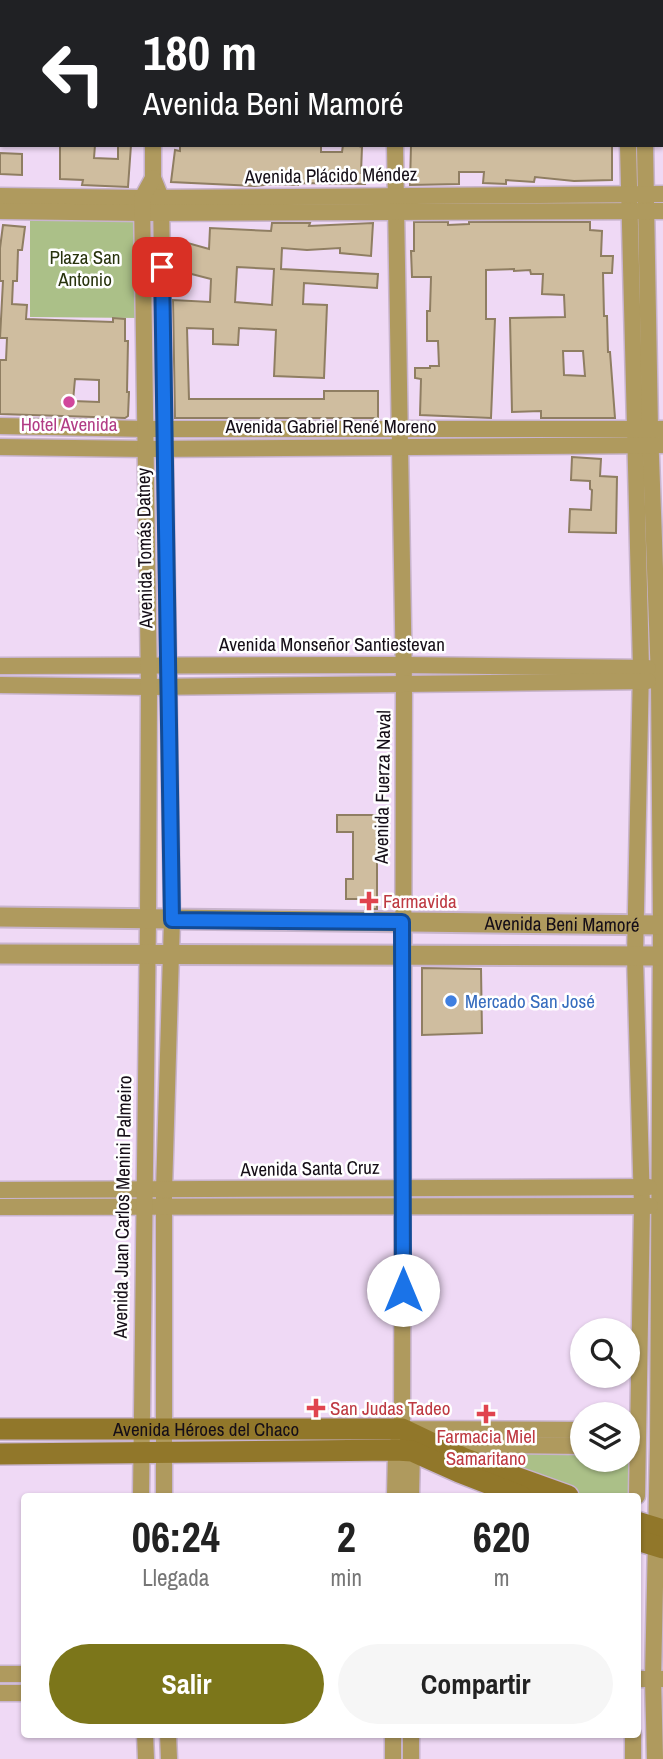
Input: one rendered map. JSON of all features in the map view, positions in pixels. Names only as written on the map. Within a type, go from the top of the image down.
[{"type":"main road","name":"Avenida Héroes del Chaco","points":[[0,1429],[402,1429],[413,1449],[458,1472],[514,1493]]},
{"type":"main road","name":"Avenida Héroes del Chaco","points":[[0,1454],[413,1449],[558,1493]]},
{"type":"street","name":"Avenida Tomás Datney","points":[[153,147],[153,178],[161,205],[172,920]]},
{"type":"street","name":"Avenida Fuerza Naval","points":[[395,147],[404,665],[402,1429],[413,1449],[411,1493]]},
{"type":"street","points":[[628,147],[637,194],[657,437],[661,674],[661,1439],[652,1535],[651,1686],[655,1759]]},
{"type":"street","points":[[637,194],[645,147]]},
{"type":"street","name":"Avenida Tomás Datney","points":[[148,919],[149,687],[143,206],[153,178]]},
{"type":"street","name":"Avenida Plácido Méndez","points":[[396,204],[663,194]]},
{"type":"street","name":"Avenida Plácido Méndez","points":[[0,196],[143,206]]},
{"type":"street","name":"Avenida Plácido Méndez","points":[[0,211],[161,205],[396,204],[663,211]]},
{"type":"street","points":[[635,1402],[642,1206],[635,957],[640,675],[634,446],[638,211]]},
{"type":"street","name":"Avenida Gabriel René Moreno","points":[[0,426],[145,429],[634,429],[657,437]]},
{"type":"street","name":"Avenida Gabriel René Moreno","points":[[0,447],[164,449],[634,446],[657,437]]},
{"type":"street","name":"Avenida Monseñor Santiestevan","points":[[0,666],[404,665],[640,675]]},
{"type":"street","name":"Avenida Monseñor Santiestevan","points":[[0,685],[149,687],[404,684],[661,674]]},
{"type":"street","name":"Avenida Beni Mamoré","points":[[0,917],[662,925]]},
{"type":"street","name":"Avenida Juan Carlos Menini Palmeiro","points":[[141,1493],[148,919]]},
{"type":"street","points":[[164,1493],[164,1198],[172,920]]},
{"type":"street","name":"Avenida Beni Mamoré","points":[[0,954],[662,956]]},
{"type":"street","name":"Avenida Santa Cruz","points":[[164,1198],[402,1188],[661,1187]]},
{"type":"street","name":"Avenida Santa Cruz","points":[[0,1190],[144,1198],[403,1206],[661,1206]]},
{"type":"street","name":"Avenida Santa Cruz","points":[[0,1207],[144,1198]]},
{"type":"street","points":[[402,1429],[570,1430]]},
{"type":"street","points":[[640,1438],[661,1439]]},
{"type":"street","points":[[413,1449],[570,1446]]},
{"type":"street","name":"Avenida Fuerza Naval","points":[[396,1493],[413,1449]]},
{"type":"street","points":[[636,1472],[637,1493]]},
{"type":"street","points":[[0,1674],[21,1674]]},
{"type":"street","points":[[0,1693],[21,1693]]},
{"type":"street","points":[[145,1738],[146,1759]]},
{"type":"street","points":[[168,1738],[169,1759]]},
{"type":"street","points":[[393,1738],[393,1759]]},
{"type":"street","points":[[411,1738],[411,1759]]},
{"type":"street","points":[[633,1738],[633,1759]]},
{"type":"green space","name":"Plaza San Antonio","points":[[30,218],[133,220],[138,224],[139,318],[30,317]]},
{"type":"green space","points":[[476,1451],[570,1453],[570,1472],[632,1472],[631,1493],[577,1493],[476,1458]]},
{"type":"building","points":[[60,147],[95,147],[94,158],[118,159],[118,147],[131,147],[128,187],[82,185],[83,180],[60,179]]},
{"type":"building","points":[[180,147],[321,147],[321,152],[342,152],[343,147],[362,147],[361,173],[365,173],[365,184],[298,183],[255,186],[171,182],[175,150],[180,151]]},
{"type":"building","points":[[411,147],[612,147],[612,180],[574,181],[535,177],[534,182],[506,180],[506,184],[483,183],[484,172],[459,172],[459,184],[410,185]]},
{"type":"building","points":[[0,153],[22,154],[22,175],[0,174]]},
{"type":"building","points":[[414,222],[448,222],[448,225],[469,222],[590,222],[590,230],[602,231],[601,256],[613,256],[612,273],[603,273],[604,316],[607,316],[615,418],[541,418],[541,411],[512,412],[510,318],[565,317],[564,295],[542,294],[543,274],[514,269],[486,270],[486,319],[495,319],[491,418],[420,415],[421,379],[415,378],[415,368],[439,366],[438,341],[427,341],[431,277],[412,277],[411,251],[414,251]],"holes":[[[563,351],[583,351],[585,376],[564,375]]]},
{"type":"building","points":[[272,223],[310,223],[309,226],[373,223],[371,256],[340,253],[340,248],[282,248],[281,269],[378,274],[377,288],[304,283],[303,304],[327,305],[324,378],[274,376],[276,330],[239,328],[238,345],[213,344],[213,329],[187,328],[189,399],[324,399],[324,391],[378,391],[378,418],[175,418],[173,300],[210,302],[211,279],[176,270],[184,242],[209,249],[210,228],[271,231]],"holes":[[[237,267],[274,269],[272,305],[235,302]]]},
{"type":"building","points":[[3,225],[25,227],[22,250],[18,250],[17,281],[13,281],[12,304],[27,305],[26,319],[113,322],[113,318],[125,319],[125,341],[128,341],[128,416],[0,414],[0,360],[6,360],[7,338],[0,338],[3,281],[0,281]],"holes":[[[75,379],[99,380],[99,402],[73,401]]]},
{"type":"building","points":[[572,457],[601,459],[600,476],[617,477],[616,533],[569,532],[570,509],[591,510],[592,490],[590,481],[571,480]]},
{"type":"building","points":[[337,815],[377,815],[377,909],[365,909],[365,899],[346,899],[346,879],[353,879],[353,832],[337,832]]},
{"type":"building","name":"Mercado San José","points":[[422,968],[481,969],[482,1033],[422,1035]]},
{"type":"place","name":"Hotel Avenida","points":[[69,402]]},
{"type":"place","name":"Farmavida","points":[[369,901]]},
{"type":"place","name":"Mercado San José","points":[[451,1001]]},
{"type":"place","name":"San Judas Tadeo","points":[[316,1408]]},
{"type":"place","name":"Farmacia Miel Samaritano","points":[[486,1414]]},
{"type":"route","points":[[162,267],[172,920],[402,922],[403,1290]]}]
